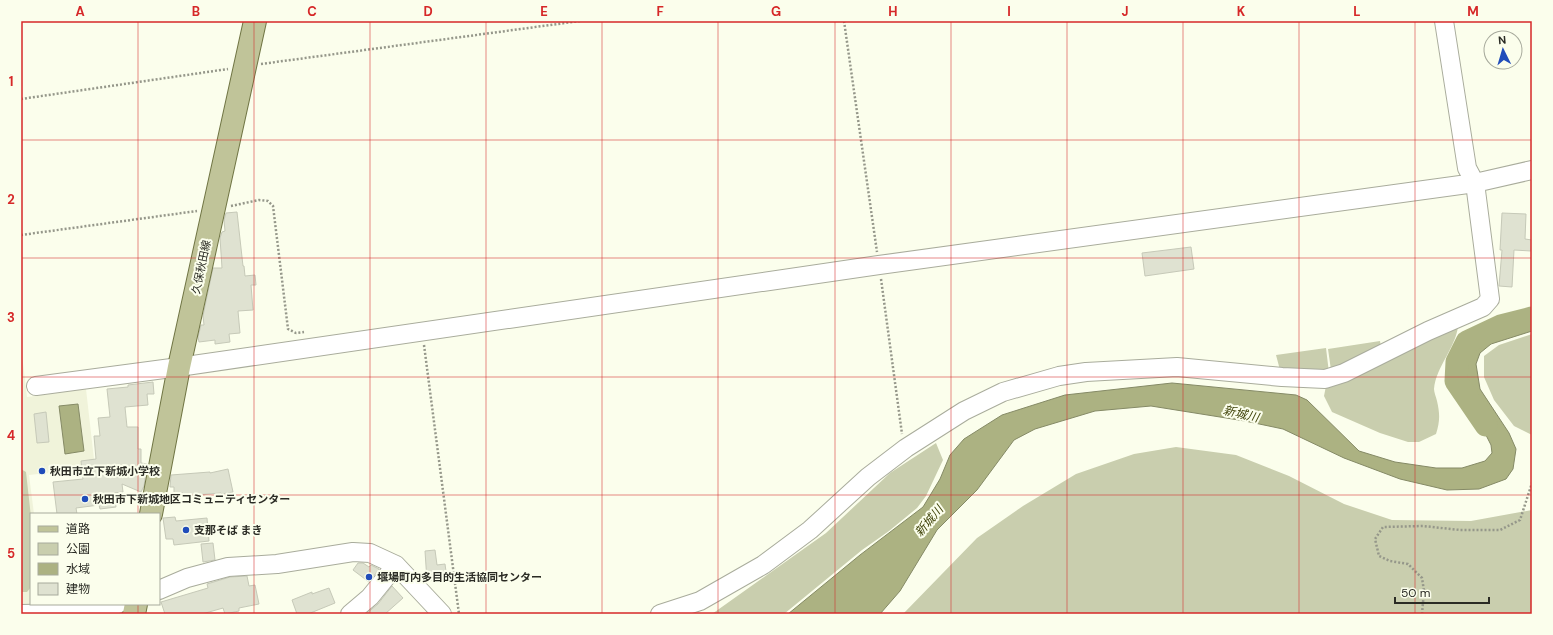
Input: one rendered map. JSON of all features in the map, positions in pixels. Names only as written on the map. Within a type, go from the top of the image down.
[{"type":"main road","name":"久保秋田線","points":[[151,513],[179,367],[255,21]]},
{"type":"street","points":[[660,614],[700,601],[763,565],[810,530],[868,477],[906,448],[964,411],[996,395],[1059,376],[1086,372],[1177,367],[1282,378],[1325,379],[1344,373],[1428,331],[1483,306],[1490,299],[1475,183],[1467,168],[1444,21]]},
{"type":"street","points":[[36,386],[179,367],[422,331],[875,257],[1475,183],[1532,170]]},
{"type":"street","points":[[160,590],[187,578],[228,567],[276,564],[353,552],[370,553],[396,566],[442,614]]},
{"type":"street","points":[[350,614],[370,597],[396,566]]},
{"type":"street","points":[[21,614],[78,613],[114,605]]},
{"type":"path","points":[[21,99],[245,66],[580,21]]},
{"type":"path","points":[[844,21],[875,257],[902,438],[906,448]]},
{"type":"path","points":[[21,235],[214,209],[259,200],[268,201],[273,206],[288,329],[296,333],[309,332]]},
{"type":"path","points":[[422,331],[459,614]]},
{"type":"path","points":[[1422,614],[1424,591],[1422,578],[1408,564],[1390,561],[1379,556],[1375,539],[1383,527],[1423,526],[1460,530],[1500,530],[1520,520],[1532,483]]},
{"type":"shaded area","name":"秋田市立下新城小学校","points":[[21,346],[27,397],[86,389],[95,468],[29,475],[34,513],[30,513],[30,604],[21,604]]},
{"type":"green space","points":[[1458,326],[1454,342],[1438,373],[1434,390],[1439,418],[1436,434],[1419,442],[1408,442],[1380,433],[1332,412],[1324,396],[1326,386]]},
{"type":"green space","points":[[1532,334],[1532,435],[1514,426],[1494,400],[1484,377],[1484,356],[1499,345]]},
{"type":"green space","points":[[1380,341],[1381,347],[1331,370],[1328,349]]},
{"type":"green space","points":[[1326,348],[1329,373],[1280,370],[1276,355]]},
{"type":"green space","points":[[936,443],[943,460],[926,496],[917,508],[889,531],[862,550],[784,614],[712,614],[826,533],[890,473]]},
{"type":"green space","points":[[1176,447],[1236,455],[1289,476],[1344,504],[1392,520],[1471,521],[1532,510],[1532,614],[903,614],[977,538],[1023,506],[1076,474],[1134,454]]},
{"type":"green space","points":[[21,469],[26,472],[31,513],[30,588],[27,592],[21,592]]},
{"type":"water","points":[[1532,314],[1532,331],[1491,344],[1480,353],[1476,364],[1480,389],[1509,433],[1516,449],[1513,469],[1506,479],[1479,489],[1447,490],[1400,479],[1344,458],[1283,429],[1245,421],[1151,406],[1095,411],[1035,429],[1014,440],[977,490],[937,530],[900,591],[880,614],[788,614],[860,555],[923,507],[940,479],[950,455],[964,439],[1002,415],[1065,395],[1172,383],[1296,395],[1307,400],[1359,451],[1395,462],[1436,468],[1462,468],[1485,461],[1492,453],[1491,445],[1459,382],[1456,359],[1468,339],[1499,323]]},
{"type":"water","points":[[78,404],[84,451],[65,454],[59,406]]},
{"type":"building","points":[[237,212],[245,276],[255,275],[256,285],[251,285],[253,310],[238,311],[240,333],[229,334],[230,342],[215,344],[215,340],[199,342],[198,337],[201,325],[204,325],[203,316],[213,268],[222,268],[220,238],[222,232],[225,231],[224,220],[226,213]]},
{"type":"building","points":[[1502,213],[1526,214],[1525,239],[1532,240],[1531,251],[1514,250],[1512,287],[1499,286],[1502,250],[1500,250]]},
{"type":"building","points":[[1191,247],[1194,269],[1145,276],[1142,253]]},
{"type":"building","points":[[153,382],[154,394],[147,394],[148,405],[125,407],[127,427],[138,427],[138,449],[141,449],[141,463],[147,464],[144,486],[141,492],[122,484],[123,492],[114,493],[116,507],[100,509],[99,505],[76,508],[77,513],[57,513],[53,482],[83,479],[81,461],[96,459],[94,436],[100,436],[98,418],[110,417],[107,389],[128,387],[128,385]]},
{"type":"building","points":[[46,412],[49,442],[37,443],[34,414]]},
{"type":"building","points":[[228,469],[233,492],[183,496],[183,493],[174,493],[174,487],[170,487],[171,475],[210,473]]},
{"type":"building","name":"支那そば まき","points":[[175,517],[176,521],[207,518],[209,541],[174,545],[173,539],[166,539],[163,518]]},
{"type":"building","points":[[213,543],[215,560],[203,562],[201,544]]},
{"type":"building","points":[[435,550],[437,565],[445,564],[447,579],[427,581],[425,551]]},
{"type":"building","name":"堰場町内多目的生活協同センター","points":[[358,563],[363,563],[369,567],[371,565],[379,569],[369,582],[353,570]]},
{"type":"building","points":[[247,576],[249,586],[255,585],[259,604],[239,608],[239,611],[225,614],[223,608],[202,614],[165,614],[161,602],[208,588],[207,584],[230,577]]},
{"type":"building","points":[[392,586],[403,598],[385,614],[366,614],[378,604]]},
{"type":"building","points":[[329,588],[335,603],[308,614],[297,614],[292,600],[312,592],[312,594]]},
{"type":"waterway","name":"新城川","points":[[1486,425],[1456,381],[1457,362],[1467,342],[1501,326],[1532,318]]},
{"type":"place","name":"秋田市立下新城小学校","points":[[42,471]]},
{"type":"place","name":"秋田市下新城地区コミュニティセンター","points":[[85,499]]},
{"type":"place","name":"支那そば まき","points":[[186,530]]},
{"type":"place","name":"堰場町内多目的生活協同センター","points":[[369,577]]}]
